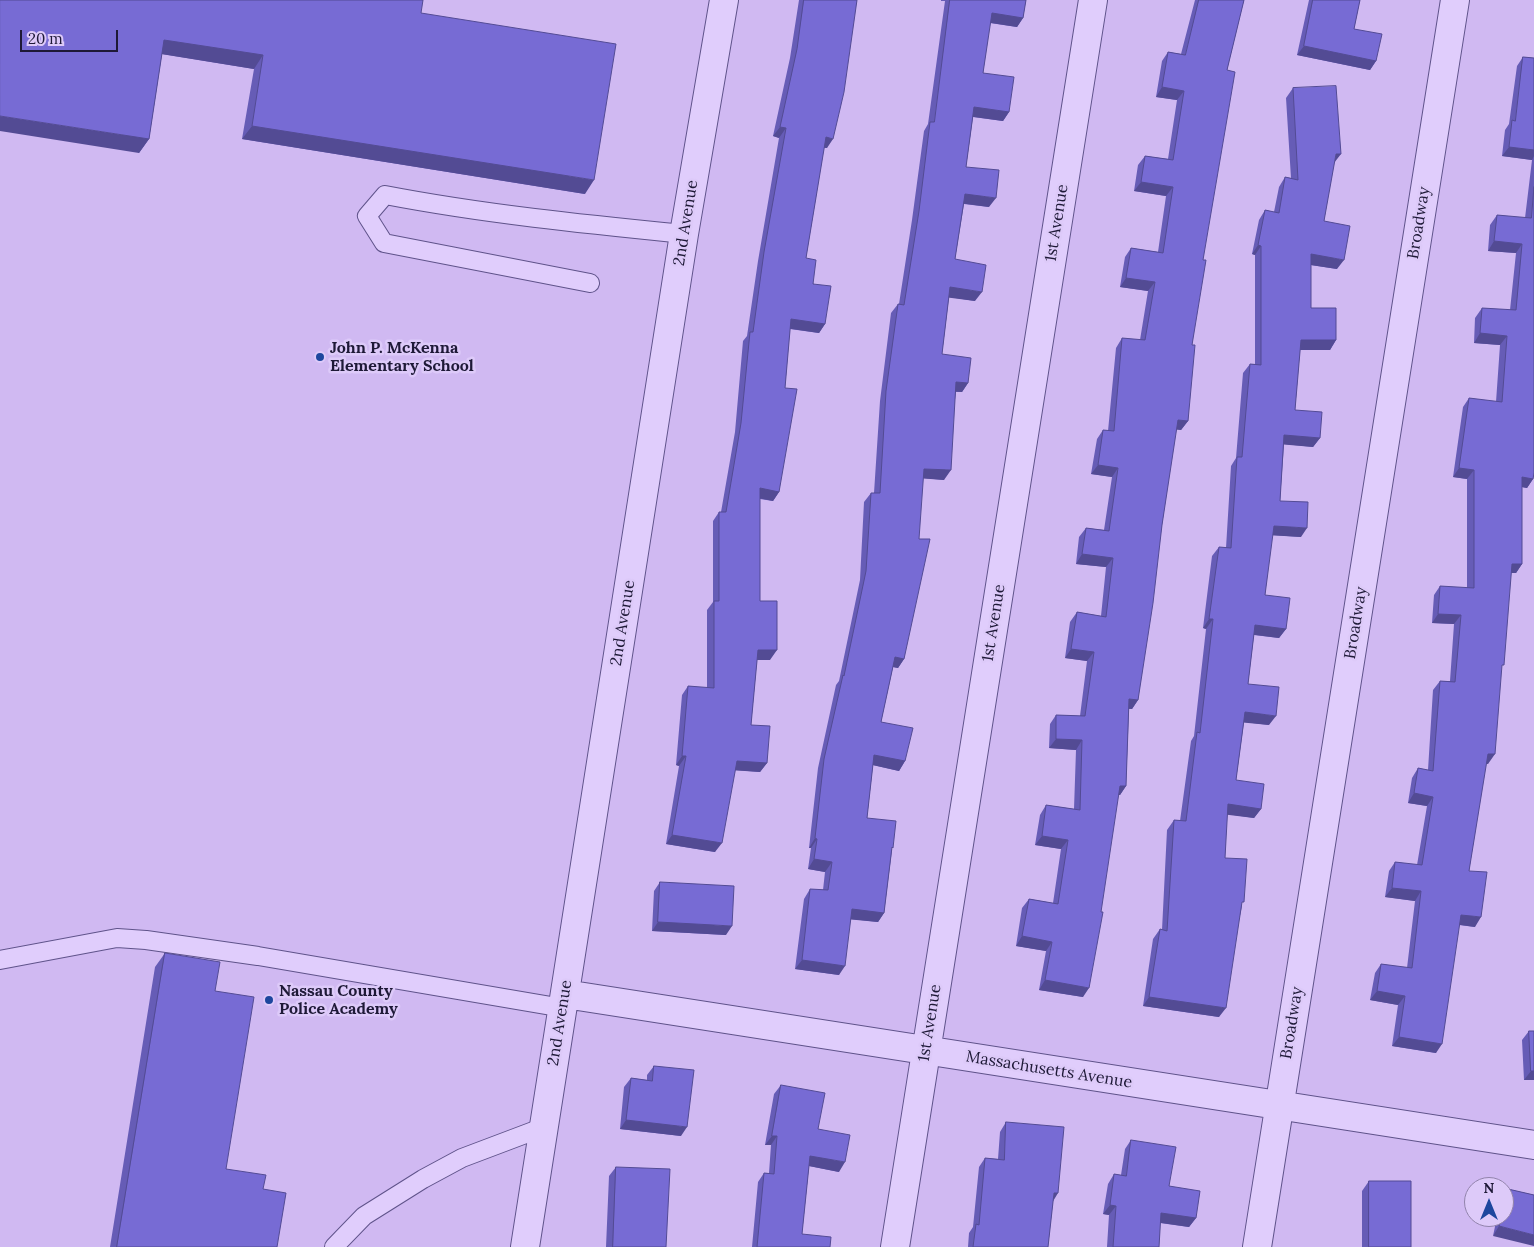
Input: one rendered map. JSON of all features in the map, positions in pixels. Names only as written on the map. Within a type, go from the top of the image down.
[{"type":"street","name":"2nd Avenue","points":[[526,1247],[684,234],[724,0]]},
{"type":"street","name":"1st Avenue","points":[[895,1247],[1093,0]]},
{"type":"street","name":"Broadway","points":[[1257,1247],[1455,0]]},
{"type":"street","name":"Massachusetts Avenue","points":[[564,1001],[926,1050],[1534,1145]]},
{"type":"lane","points":[[590,283],[384,244],[367,216],[385,195],[444,206],[684,234]]},
{"type":"lane","points":[[0,960],[117,938],[146,940],[564,1001]]},
{"type":"lane","points":[[334,1247],[364,1216],[423,1179],[462,1158],[544,1127]]},
{"type":"building","points":[[0,0],[423,0],[421,13],[616,44],[594,180],[252,126],[263,55],[164,40],[149,139],[0,116]]},
{"type":"building","points":[[804,0],[857,0],[844,92],[833,139],[826,137],[806,258],[816,260],[813,284],[831,286],[825,324],[791,319],[785,388],[797,389],[779,492],[760,488],[760,601],[777,601],[777,650],[758,650],[751,725],[770,726],[767,763],[737,761],[722,843],[672,835],[686,756],[682,756],[688,686],[714,688],[714,601],[719,601],[719,512],[726,512],[741,423],[750,332],[753,332],[764,252],[786,128],[780,127],[797,49]]},
{"type":"building","points":[[950,0],[1026,0],[1023,18],[992,13],[983,73],[1014,77],[1009,112],[974,107],[966,167],[999,170],[996,198],[965,194],[955,259],[986,265],[982,292],[950,287],[942,354],[971,358],[968,383],[956,382],[951,470],[924,469],[919,539],[930,539],[904,659],[895,657],[881,722],[913,728],[905,761],[874,755],[867,818],[896,821],[884,913],[852,909],[845,966],[802,960],[810,889],[828,890],[832,862],[814,859],[817,839],[815,838],[824,759],[866,571],[871,493],[880,493],[886,391],[898,304],[904,305],[919,211],[930,122],[934,122]]},
{"type":"building","points":[[1199,0],[1244,0],[1227,70],[1235,72],[1203,260],[1206,260],[1192,345],[1195,345],[1188,421],[1178,420],[1138,700],[1129,699],[1126,786],[1120,786],[1101,912],[1103,912],[1089,988],[1045,980],[1052,942],[1022,936],[1029,899],[1058,904],[1068,840],[1042,836],[1046,805],[1080,810],[1082,740],[1056,739],[1056,715],[1085,716],[1094,652],[1071,649],[1077,612],[1106,617],[1113,558],[1082,554],[1086,528],[1109,531],[1118,468],[1098,465],[1103,430],[1114,431],[1122,338],[1145,340],[1155,282],[1126,278],[1131,248],[1163,253],[1173,187],[1141,182],[1145,156],[1173,160],[1184,91],[1162,87],[1168,52],[1185,55]]},
{"type":"building","points":[[1313,0],[1360,0],[1354,29],[1382,34],[1376,61],[1304,46]]},
{"type":"building","points":[[1523,57],[1534,58],[1534,150],[1509,147],[1512,120],[1515,121]]},
{"type":"building","points":[[1336,86],[1341,154],[1336,154],[1324,221],[1350,226],[1344,260],[1311,254],[1311,308],[1336,308],[1336,340],[1301,340],[1295,410],[1322,412],[1320,438],[1284,435],[1280,501],[1308,502],[1307,528],[1274,526],[1265,595],[1290,598],[1286,629],[1255,625],[1248,684],[1279,687],[1276,716],[1245,712],[1236,780],[1264,784],[1261,809],[1228,804],[1225,858],[1247,859],[1244,902],[1242,902],[1226,1008],[1149,997],[1160,929],[1167,931],[1174,820],[1186,821],[1197,732],[1200,733],[1213,619],[1209,619],[1219,547],[1231,548],[1237,457],[1242,457],[1250,364],[1261,365],[1261,246],[1258,245],[1265,210],[1279,213],[1285,177],[1298,180],[1293,88]]},
{"type":"building","points":[[1534,187],[1534,473],[1533,479],[1522,477],[1522,564],[1512,564],[1495,754],[1488,754],[1469,871],[1487,872],[1481,917],[1461,915],[1442,1044],[1399,1037],[1405,996],[1377,991],[1381,964],[1412,968],[1421,891],[1392,888],[1395,862],[1422,865],[1433,797],[1414,793],[1418,768],[1433,771],[1440,681],[1455,682],[1461,615],[1438,614],[1440,586],[1474,588],[1474,470],[1459,468],[1469,398],[1502,402],[1507,336],[1480,333],[1482,308],[1516,310],[1522,244],[1494,241],[1497,215],[1531,218]]},
{"type":"building","points":[[660,882],[734,886],[732,926],[658,922]]},
{"type":"building","name":"Nassau County Police Academy","points":[[165,953],[220,962],[215,991],[254,997],[226,1169],[266,1175],[263,1189],[286,1193],[277,1247],[117,1247]]},
{"type":"building","points":[[1529,1031],[1534,1031],[1534,1071],[1531,1071]]},
{"type":"building","points":[[654,1066],[694,1070],[687,1127],[626,1120],[631,1078],[652,1081]]},
{"type":"building","points":[[781,1085],[825,1093],[818,1129],[850,1135],[845,1162],[810,1156],[802,1234],[831,1237],[830,1247],[757,1247],[764,1173],[774,1174],[777,1136],[772,1136]]},
{"type":"building","points":[[1006,1122],[1064,1127],[1058,1193],[1054,1193],[1048,1247],[973,1247],[976,1224],[979,1225],[985,1158],[1004,1160]]},
{"type":"building","points":[[1131,1140],[1176,1147],[1169,1186],[1200,1191],[1196,1218],[1161,1213],[1159,1247],[1113,1247],[1116,1206],[1110,1205],[1114,1174],[1126,1176]]},
{"type":"building","points":[[616,1167],[670,1169],[666,1247],[613,1247]]},
{"type":"building","points":[[1369,1181],[1411,1181],[1411,1247],[1369,1247]]},
{"type":"building","points":[[1514,1190],[1534,1195],[1534,1235],[1503,1227],[1514,1227]]},
{"type":"place","name":"John P. McKenna Elementary School","points":[[320,357]]},
{"type":"place","name":"Nassau County Police Academy","points":[[269,1000]]}]
